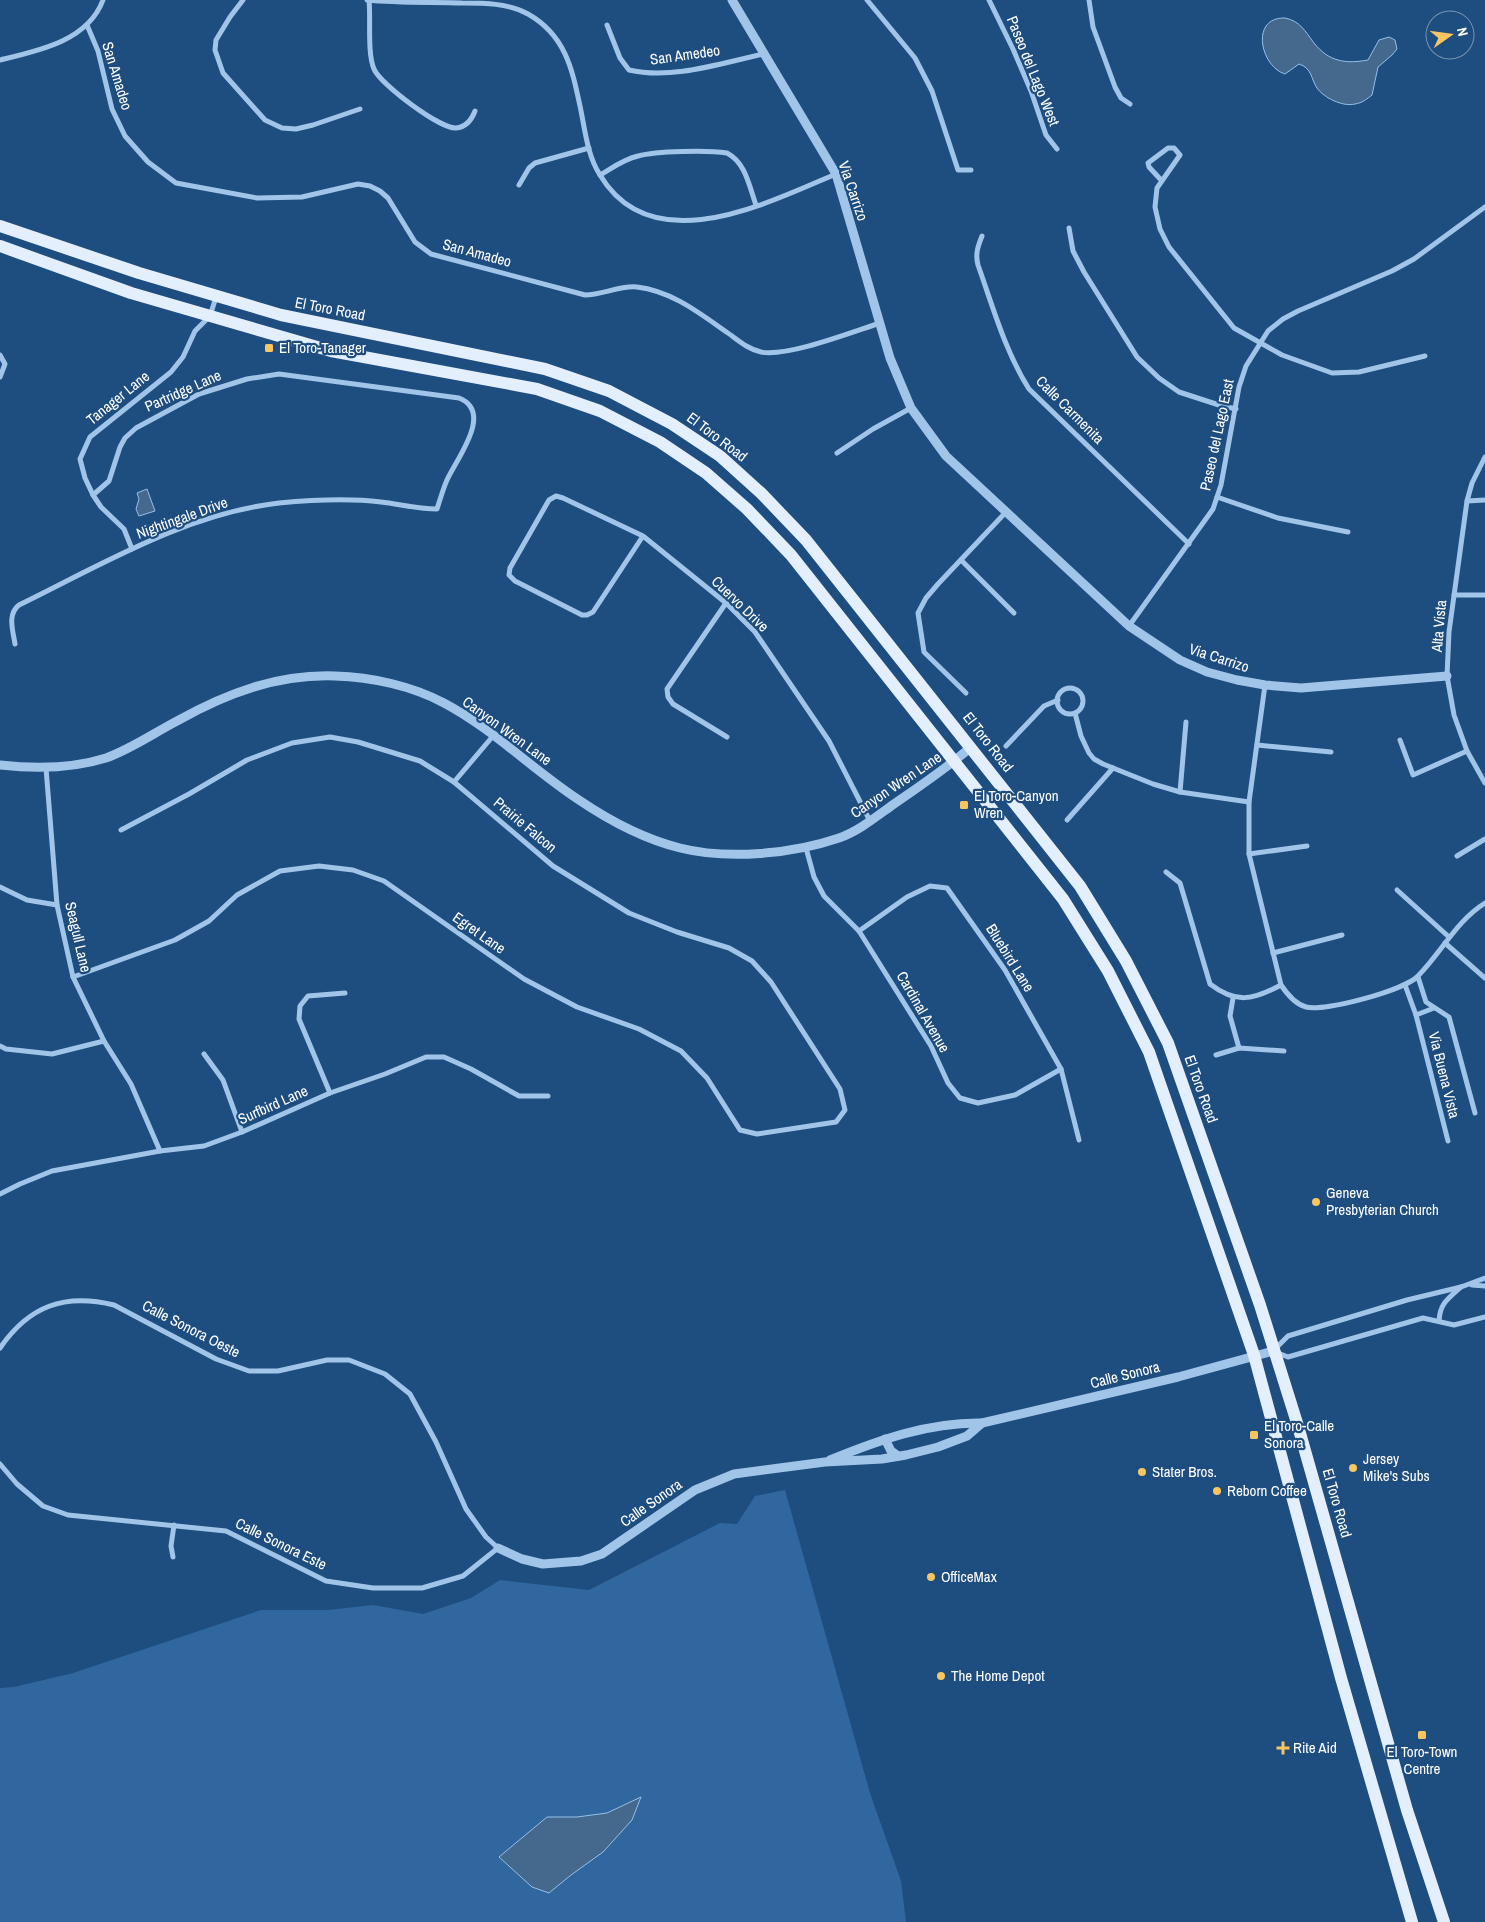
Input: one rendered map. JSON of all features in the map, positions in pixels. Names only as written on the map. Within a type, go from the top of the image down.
[{"type":"main road","name":"El Toro Road","points":[[0,226],[216,297],[281,315],[545,369],[610,391],[672,424],[720,456],[761,493],[806,540],[1080,886],[1126,961],[1164,1035],[1260,1306],[1298,1426],[1408,1810],[1444,1922]]},
{"type":"main road","points":[[0,246],[130,294],[331,351],[537,389],[600,411],[660,442],[706,473],[747,509],[791,555],[1063,898],[1112,979],[1149,1052],[1254,1355],[1341,1678],[1412,1922]]},
{"type":"street","name":"San Amadeo","points":[[0,60],[62,42],[88,25],[104,0]]},
{"type":"street","points":[[243,0],[216,40],[216,50],[223,73],[265,120],[282,128],[296,128],[313,125],[360,109]]},
{"type":"street","points":[[475,111],[466,124],[458,128],[450,128],[414,105],[380,79],[371,61],[368,0],[484,3],[508,6],[527,13],[548,30],[566,52],[573,73],[592,161],[600,176],[615,195],[632,209],[656,218],[689,221],[712,219],[756,205],[836,174]]},
{"type":"street","name":"Via Carrizo","points":[[732,0],[836,174],[890,358],[911,408],[946,456],[1128,626],[1180,660],[1207,672],[1265,685],[1302,688],[1447,676]]},
{"type":"street","points":[[867,0],[915,58],[932,91],[958,170],[971,170]]},
{"type":"street","name":"Paseo del Lago West","points":[[989,0],[1017,57],[1046,135],[1057,149]]},
{"type":"street","points":[[1089,0],[1092,27],[1115,87],[1121,98],[1130,104]]},
{"type":"street","name":"San Amadeo","points":[[88,25],[98,51],[112,109],[125,136],[148,162],[176,184],[257,198],[302,197],[358,184],[370,186],[388,198],[414,242],[430,254],[585,295],[599,295],[624,287],[637,287],[658,292],[671,296],[749,348],[762,352],[782,353],[880,323]]},
{"type":"street","name":"San Amedeo","points":[[607,25],[620,58],[629,70],[645,73],[687,70],[764,54]]},
{"type":"street","points":[[519,185],[529,168],[535,163],[589,148]]},
{"type":"street","points":[[1162,181],[1149,168],[1148,162],[1168,148],[1174,148],[1180,155],[1162,181],[1157,188],[1155,207],[1160,229],[1170,247],[1234,328],[1282,354],[1332,372],[1360,372],[1425,356]]},
{"type":"street","points":[[600,176],[624,161],[638,156],[727,153],[742,165],[756,205]]},
{"type":"street","name":"Paseo del Lago East","points":[[1128,626],[1213,509],[1236,409],[1239,387],[1246,366],[1268,331],[1283,319],[1298,311],[1392,271],[1414,259],[1485,207]]},
{"type":"street","points":[[1069,228],[1073,251],[1084,272],[1137,357],[1159,378],[1179,392],[1236,409]]},
{"type":"street","name":"Calle Carmenita","points":[[982,236],[977,250],[976,258],[978,265],[1008,350],[1029,389],[1189,544]]},
{"type":"street","name":"Tanager Lane","points":[[132,549],[124,529],[93,496],[80,460],[90,437],[171,372],[183,357],[195,330],[210,316],[216,297]]},
{"type":"street","points":[[0,355],[4,364],[0,376]]},
{"type":"street","name":"Partridge Lane","points":[[93,496],[109,481],[120,446],[125,438],[136,428],[200,394],[247,378],[274,374],[459,398],[469,404],[472,408],[474,420],[471,434],[446,481],[437,509]]},
{"type":"street","points":[[836,453],[873,429],[911,408]]},
{"type":"street","name":"Alta Vista","points":[[1485,457],[1475,475],[1467,501],[1449,632],[1447,676],[1454,715],[1467,751],[1483,774],[1485,783]]},
{"type":"street","name":"Cuervo Drive","points":[[643,536],[592,612],[588,615],[582,615],[515,582],[509,575],[510,568],[549,500],[556,496],[643,536],[726,603],[755,632],[829,740],[870,821]]},
{"type":"street","points":[[1217,497],[1278,518],[1348,532]]},
{"type":"street","name":"Nightingale Drive","points":[[15,644],[12,620],[15,608],[132,549],[188,526],[242,510],[278,504],[355,500],[437,509]]},
{"type":"street","points":[[1467,501],[1485,500]]},
{"type":"street","points":[[966,693],[924,652],[918,613],[926,598],[1006,512]]},
{"type":"street","points":[[960,560],[1014,613]]},
{"type":"street","points":[[1454,595],[1485,595]]},
{"type":"street","points":[[726,603],[667,689],[668,697],[672,704],[727,738]]},
{"type":"street","name":"Canyon Wren Lane","points":[[0,765],[46,768],[85,763],[122,751],[191,713],[229,695],[271,682],[316,676],[360,678],[407,688],[444,703],[494,736],[580,801],[627,830],[681,848],[729,854],[768,853],[806,848],[841,837],[870,821],[954,762],[971,746]]},
{"type":"street","points":[[1265,685],[1250,802],[1249,854],[1281,985],[1288,995],[1306,1007],[1315,1008],[1392,990],[1405,985],[1418,977],[1462,921],[1485,903]]},
{"type":"street","points":[[1066,689],[1080,692],[1083,702],[1082,706],[1075,713],[1065,712],[1058,705],[1058,700],[1066,689]]},
{"type":"street","points":[[1006,746],[1044,706],[1058,700]]},
{"type":"street","points":[[1075,713],[1081,736],[1094,759],[1112,768],[1180,792],[1250,802]]},
{"type":"street","points":[[1180,792],[1186,722]]},
{"type":"street","points":[[454,782],[494,736]]},
{"type":"street","name":"Prairie Falcon","points":[[121,830],[190,794],[247,760],[292,743],[330,737],[358,742],[420,761],[454,782],[553,866],[629,913],[676,932],[729,948],[752,961],[772,982],[840,1089],[845,1110]]},
{"type":"street","points":[[1400,740],[1413,775],[1467,751]]},
{"type":"street","points":[[1257,745],[1331,752]]},
{"type":"street","name":"Seagull Lane","points":[[46,768],[57,904],[73,977],[104,1040],[131,1084],[160,1151]]},
{"type":"street","points":[[1067,820],[1112,768]]},
{"type":"street","points":[[1457,856],[1485,839]]},
{"type":"street","points":[[1249,854],[1307,846]]},
{"type":"street","name":"Cardinal Avenue","points":[[806,848],[814,876],[824,896],[859,931],[931,1046],[948,1083],[960,1098],[978,1103],[1015,1095],[1061,1069]]},
{"type":"street","name":"Egret Lane","points":[[73,977],[175,940],[209,921],[237,895],[280,871],[320,866],[353,870],[384,881],[524,979],[577,1007],[639,1029],[681,1051],[707,1078],[740,1130],[756,1134],[836,1122],[845,1110]]},
{"type":"street","points":[[1166,872],[1180,883],[1210,984],[1233,998],[1254,997],[1281,985]]},
{"type":"street","name":"Bluebird Lane","points":[[859,931],[907,897],[930,886],[947,888],[1005,970],[1061,1069],[1079,1140]]},
{"type":"street","points":[[0,887],[27,900],[57,904]]},
{"type":"street","points":[[1397,890],[1449,937]]},
{"type":"street","points":[[1273,954],[1342,935]]},
{"type":"street","points":[[1445,943],[1485,978]]},
{"type":"street","name":"Via Buena Vista","points":[[1418,977],[1426,1002],[1449,1017],[1475,1113]]},
{"type":"street","name":"Via Buena Vista","points":[[1405,985],[1416,1015],[1448,1141]]},
{"type":"street","points":[[330,1094],[299,1018],[300,1006],[308,996],[345,993]]},
{"type":"street","points":[[1233,998],[1230,1016],[1239,1048]]},
{"type":"street","name":"Via Buena Vista","points":[[1416,1015],[1434,1008]]},
{"type":"street","points":[[0,1046],[52,1054],[104,1040]]},
{"type":"street","points":[[1216,1055],[1239,1048],[1284,1051]]},
{"type":"street","points":[[204,1054],[223,1080],[242,1132]]},
{"type":"street","name":"Surfbird Lane","points":[[0,1194],[52,1171],[160,1151],[204,1146],[426,1057],[444,1057],[471,1069],[519,1096],[548,1096]]},
{"type":"street","points":[[1274,1351],[1288,1336],[1407,1300],[1461,1287],[1485,1278]]},
{"type":"street","points":[[1469,1284],[1485,1286]]},
{"type":"street","points":[[1439,1321],[1440,1309],[1443,1304],[1461,1287]]},
{"type":"street","name":"Calle Sonora Oeste","points":[[0,1348],[24,1319],[50,1306],[78,1300],[98,1301],[114,1305],[216,1359],[249,1371],[278,1371],[327,1360],[349,1360],[361,1364],[385,1374],[410,1394],[436,1442],[466,1509],[486,1536],[498,1548]]},
{"type":"street","name":"Calle Sonora","points":[[825,1462],[885,1439],[923,1428],[964,1422],[982,1423],[1178,1376],[1254,1355],[1274,1351],[1288,1357],[1423,1318],[1454,1325],[1485,1317]]},
{"type":"street","name":"Calle Sonora","points":[[498,1548],[543,1564],[581,1561],[602,1554],[695,1490],[734,1474],[825,1462],[856,1462],[898,1456],[938,1446],[967,1436],[982,1423]]},
{"type":"street","points":[[885,1439],[891,1451],[898,1456]]},
{"type":"street","name":"Calle Sonora Este","points":[[0,1464],[17,1484],[43,1506],[68,1514],[226,1531],[326,1581],[373,1588],[422,1588],[463,1576],[498,1548]]},
{"type":"street","points":[[173,1557],[171,1546],[174,1525]]},
{"type":"shaded area","points":[[1285,18],[1295,21],[1320,49],[1338,60],[1352,62],[1368,60],[1379,40],[1389,37],[1395,40],[1397,49],[1378,67],[1372,95],[1364,101],[1350,105],[1340,103],[1320,92],[1309,71],[1303,66],[1299,64],[1285,74],[1276,69],[1270,62],[1262,43],[1263,33],[1267,25],[1274,20]]},
{"type":"shaded area","points":[[147,489],[155,511],[139,516],[136,509],[139,499],[137,493]]},
{"type":"shaded area","points":[[785,1490],[870,1793],[901,1881],[906,1922],[0,1922],[0,1688],[14,1687],[73,1673],[261,1610],[328,1610],[373,1605],[423,1614],[471,1598],[500,1580],[589,1590],[720,1523],[737,1524],[755,1496]]},
{"type":"shaded area","points":[[641,1797],[632,1820],[603,1852],[549,1893],[532,1887],[499,1857],[547,1817],[577,1817],[607,1813]]},
{"type":"place","name":"El Toro-Tanager","points":[[269,348]]},
{"type":"place","name":"El Toro-Canyon Wren","points":[[964,805]]},
{"type":"place","name":"Geneva Presbyterian Church","points":[[1316,1202]]},
{"type":"place","name":"El Toro-Calle Sonora","points":[[1254,1435]]},
{"type":"place","name":"Jersey Mike's Subs","points":[[1353,1468]]},
{"type":"place","name":"Stater Bros.","points":[[1142,1472]]},
{"type":"place","name":"Reborn Coffee","points":[[1217,1491]]},
{"type":"place","name":"OfficeMax","points":[[931,1577]]},
{"type":"place","name":"The Home Depot","points":[[941,1676]]},
{"type":"place","name":"El Toro-Town Centre","points":[[1422,1735]]},
{"type":"place","name":"Rite Aid","points":[[1283,1748]]}]
